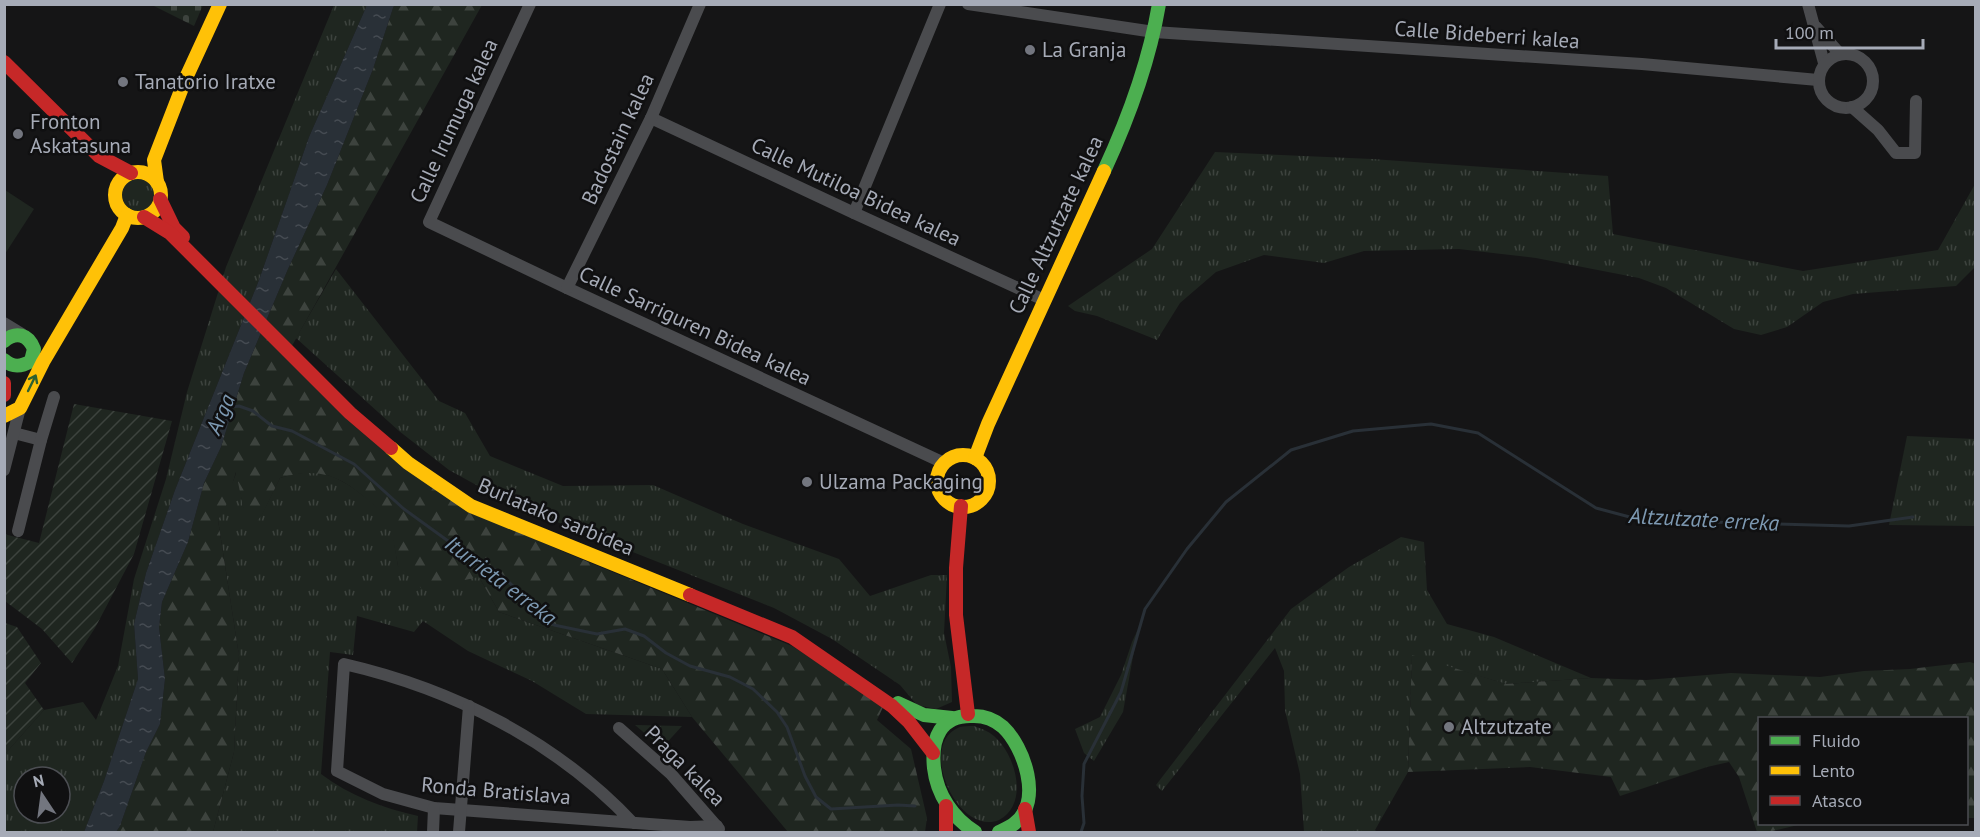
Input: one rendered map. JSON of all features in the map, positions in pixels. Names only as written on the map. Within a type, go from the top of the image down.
[{"type":"main road","points":[[4,62],[99,156],[116,189],[117,204],[127,214],[138,218],[144,217],[153,212],[160,199],[154,160],[185,80],[220,4]]},
{"type":"main road","name":"Calle Altzutzate kalea","points":[[975,458],[1044,300],[1127,122],[1154,32],[1159,4]]},
{"type":"main road","points":[[99,156],[134,173],[147,174],[157,182]]},
{"type":"main road","points":[[116,189],[120,181],[154,160]]},
{"type":"main road","name":"Burlatako sarbidea","points":[[160,199],[174,228],[212,270],[350,413],[408,463],[471,506],[792,637],[892,706],[909,722],[933,753]]},
{"type":"main road","points":[[4,341],[13,335],[32,349],[53,344],[122,228],[127,214]]},
{"type":"main road","name":"Burlatako sarbidea","points":[[144,217],[170,233],[212,270]]},
{"type":"main road","points":[[5,364],[21,367],[26,365],[32,349]]},
{"type":"main road","points":[[4,416],[20,408],[32,349]]},
{"type":"main road","name":"Burlatako sarbidea","points":[[296,356],[386,437],[418,462],[477,501],[766,619],[805,639],[900,705],[920,715],[952,718],[968,714]]},
{"type":"main road","points":[[4,383],[4,395]]},
{"type":"main road","points":[[959,455],[975,458],[987,470],[988,488],[984,496],[978,502],[961,506],[946,500],[938,486],[938,478],[945,463],[959,455]]},
{"type":"main road","points":[[961,506],[955,572],[957,633],[968,714],[982,715],[997,723],[1011,736],[1023,755],[1029,774],[1025,809],[1029,832]]},
{"type":"main road","points":[[946,832],[948,818],[946,802],[935,772],[933,753],[935,739],[941,727],[952,718]]},
{"type":"main road","points":[[946,802],[964,828],[975,832]]},
{"type":"main road","points":[[999,832],[1005,831],[1025,809]]},
{"type":"street","name":"Calle Irumuga kalea","points":[[429,222],[530,4]]},
{"type":"street","name":"Badostain kalea","points":[[567,288],[651,118],[700,4]]},
{"type":"street","points":[[854,213],[940,4]]},
{"type":"street","points":[[968,4],[1154,32]]},
{"type":"street","points":[[1808,4],[1824,63]]},
{"type":"street","points":[[1815,26],[1840,54]]},
{"type":"street","name":"Calle Bideberri kalea","points":[[1154,32],[1630,63],[1818,80]]},
{"type":"street","points":[[1840,54],[1858,56],[1870,68],[1873,85],[1865,100],[1852,107],[1835,106],[1828,102],[1819,88],[1818,80],[1824,63],[1840,54]]},
{"type":"street","points":[[1865,100],[1878,130]]},
{"type":"street","points":[[1852,107],[1878,130],[1896,153],[1915,153],[1916,101]]},
{"type":"street","name":"Calle Mutiloa Bidea kalea","points":[[651,118],[1044,300]]},
{"type":"street","name":"Calle Sarriguren Bidea kalea","points":[[429,222],[945,463]]},
{"type":"street","points":[[4,323],[32,349]]},
{"type":"street","points":[[18,531],[40,440],[54,397]]},
{"type":"street","points":[[4,470],[20,408]]},
{"type":"street","points":[[14,433],[40,440]]},
{"type":"street","name":"Ronda Bratislava","points":[[633,823],[611,799],[558,757],[513,729],[469,706],[408,681],[344,664],[336,771],[382,794],[434,808],[460,811],[633,823],[689,830],[719,829]]},
{"type":"street","points":[[459,832],[469,706]]},
{"type":"street","name":"Praga kalea","points":[[619,728],[671,774],[719,829]]},
{"type":"street","points":[[433,832],[434,808]]},
{"type":"green space","points":[[152,5],[203,5],[194,26]]},
{"type":"green space","points":[[334,5],[367,5],[309,137],[259,280],[175,490],[146,573],[134,624],[138,679],[104,781],[84,832],[5,832],[5,754],[44,710],[83,702],[96,720],[118,666],[134,579],[166,479],[187,392],[226,267]]},
{"type":"green space","points":[[394,5],[482,5],[288,353],[478,514],[792,646],[884,705],[877,720],[911,749],[927,818],[925,832],[788,832],[692,717],[662,669],[499,612],[479,577],[422,589],[398,566],[389,518],[364,496],[328,475],[298,474],[280,478],[262,515],[253,526],[243,507],[236,472],[225,509],[218,520],[239,656],[234,752],[213,832],[116,832],[146,752],[160,724],[165,679],[159,627],[162,602],[188,542],[204,483],[221,447],[244,373],[327,185],[373,69]]},
{"type":"green space","points":[[1215,152],[1372,159],[1608,176],[1613,234],[1803,271],[1938,250],[1975,184],[1975,267],[1956,286],[1853,294],[1823,302],[1787,327],[1761,335],[1734,329],[1666,288],[1639,278],[1536,258],[1459,249],[1364,251],[1324,263],[1264,255],[1216,272],[1180,303],[1157,340],[1097,316],[1075,311],[1068,306],[1152,249]]},
{"type":"green space","points":[[137,178],[149,183],[154,195],[149,207],[137,212],[125,207],[120,195],[125,183]]},
{"type":"green space","points":[[5,190],[34,209],[5,254]]},
{"type":"green space","points":[[336,269],[439,401],[465,413],[490,456],[563,486],[653,485],[743,524],[839,559],[870,596],[931,575],[947,575],[944,633],[951,667],[952,702],[936,709],[917,705],[900,685],[832,639],[774,608],[509,503],[449,470],[399,431],[296,338]]},
{"type":"green space","points":[[74,404],[172,421],[134,554],[95,628],[72,663],[42,629],[5,601],[4,534],[39,543]]},
{"type":"green space","points":[[1907,436],[1975,439],[1975,526],[1889,525]]},
{"type":"green space","points":[[237,471],[243,507],[262,514],[280,478],[297,473],[316,473],[339,480],[361,494],[390,518],[398,566],[479,577],[499,612],[662,669],[692,717],[586,714],[532,681],[468,651],[423,621],[414,632],[357,616],[353,655],[330,652],[321,774],[343,789],[367,800],[418,816],[417,832],[213,832],[234,752],[239,656],[218,520]]},
{"type":"green space","points":[[1401,537],[1424,542],[1427,590],[1447,624],[1494,637],[1591,678],[1506,684],[1412,656],[1408,772],[1375,830],[1377,832],[1304,832],[1300,774],[1285,710],[1284,671],[1275,648],[1162,791],[1156,785],[1291,609],[1349,567]]},
{"type":"green space","points":[[5,623],[17,627],[41,663],[25,683],[44,710],[5,754]]},
{"type":"green space","points":[[1138,629],[1123,712],[1094,761],[1084,753],[1075,729],[1100,717],[1121,675]]},
{"type":"green space","points":[[1412,655],[1506,684],[1591,678],[1646,680],[1731,673],[1820,677],[1970,662],[1976,664],[1975,818],[1968,818],[1968,717],[1758,717],[1758,825],[1798,825],[1768,832],[1757,832],[1739,777],[1729,762],[1620,796],[1611,777],[1530,767],[1408,772]]},
{"type":"green space","points":[[635,725],[682,726],[662,748]]},
{"type":"green space","points":[[974,726],[997,739],[1010,757],[1014,769],[1017,792],[1014,803],[1008,813],[999,820],[983,822],[969,815],[947,786],[942,768],[942,751],[947,736],[960,727]]},
{"type":"water","name":"Arga","points":[[367,5],[394,5],[373,69],[327,185],[244,373],[221,447],[204,483],[188,542],[162,602],[159,627],[165,679],[160,724],[146,752],[116,832],[84,832],[104,781],[138,679],[134,624],[146,573],[175,490],[259,280],[309,137]]},
{"type":"waterway","name":"Iturrieta erreka","points":[[231,407],[239,406],[253,411],[272,426],[292,431],[354,464],[404,509],[455,546],[497,571],[554,625],[597,634],[625,629],[644,636],[666,653],[690,666],[730,677],[753,689],[777,712],[787,727],[805,776],[816,797],[831,809],[915,806]]},
{"type":"waterway","name":"Altzutzate erreka","points":[[1081,832],[1084,823],[1082,796],[1084,764],[1121,692],[1145,609],[1187,549],[1226,502],[1291,450],[1353,431],[1431,424],[1478,433],[1596,508],[1641,520],[1849,526],[1913,517]]},
{"type":"traffic: fast","points":[[1104,171],[1137,89],[1150,47],[1159,4]]},
{"type":"traffic: fast","points":[[4,341],[17,335],[25,337],[34,349],[31,361],[24,364],[17,366],[4,360]]},
{"type":"traffic: fast","points":[[898,703],[924,715],[952,718]]},
{"type":"traffic: fast","points":[[975,832],[947,805],[934,768],[934,747],[940,730],[953,719],[962,716],[982,717],[993,720],[1003,727],[1018,747],[1023,760],[1029,788],[1028,802],[1015,823],[999,832]]},
{"type":"traffic: slow","points":[[157,182],[154,160],[185,80],[220,4]]},
{"type":"traffic: slow","points":[[975,458],[988,424],[1104,171]]},
{"type":"traffic: slow","points":[[138,172],[154,179],[161,195],[154,211],[138,218],[122,211],[115,195],[122,179],[138,172]]},
{"type":"traffic: slow","points":[[4,416],[20,408],[43,362],[122,228],[127,215]]},
{"type":"traffic: slow","points":[[391,448],[408,463],[471,506],[690,595]]},
{"type":"traffic: slow","points":[[963,455],[973,457],[981,463],[987,471],[989,481],[987,491],[981,499],[973,505],[963,507],[953,505],[945,499],[939,491],[937,481],[939,471],[945,463],[953,457],[963,455]]},
{"type":"traffic: jam","points":[[4,62],[99,156],[131,173]]},
{"type":"traffic: jam","points":[[160,199],[174,228],[183,237]]},
{"type":"traffic: jam","points":[[144,217],[170,233],[350,413],[391,448]]},
{"type":"traffic: jam","points":[[4,383],[4,395]]},
{"type":"traffic: jam","points":[[961,506],[956,568],[956,615],[968,714]]},
{"type":"traffic: jam","points":[[690,595],[792,637],[892,706],[909,722],[933,753]]},
{"type":"traffic: jam","points":[[946,806],[946,832]]},
{"type":"traffic: jam","points":[[1025,809],[1029,832]]},
{"type":"place","name":"La Granja","points":[[1030,50]]},
{"type":"place","name":"Tanatorio Iratxe","points":[[123,82]]},
{"type":"place","name":"Fronton Askatasuna","points":[[18,134]]},
{"type":"place","name":"Ulzama Packaging","points":[[807,482]]},
{"type":"place","name":"Altzutzate","points":[[1449,727]]}]
